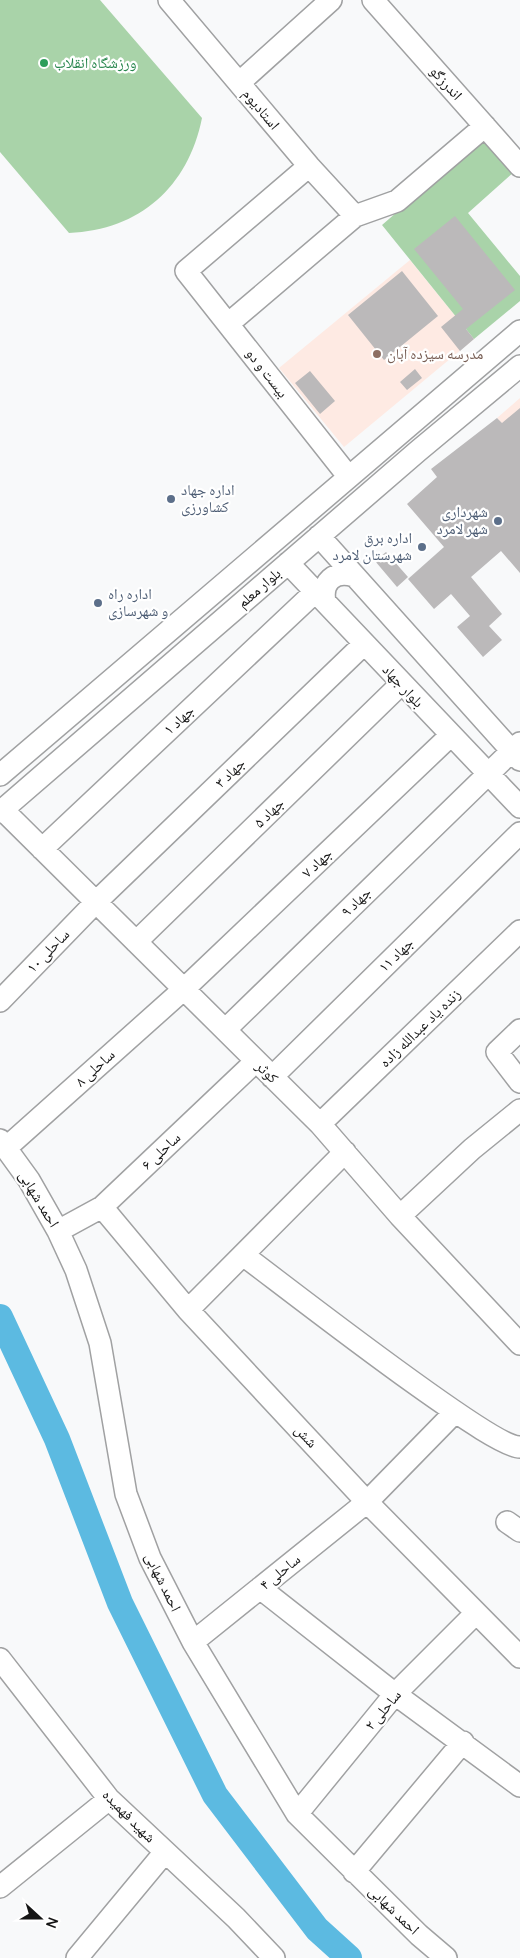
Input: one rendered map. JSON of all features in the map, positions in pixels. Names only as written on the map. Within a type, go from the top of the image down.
[{"type":"street","name":"استادیوم","points":[[169,0],[309,166],[355,216]]},
{"type":"street","points":[[239,83],[331,0]]},
{"type":"street","name":"اندرزگو","points":[[373,0],[520,166]]},
{"type":"street","points":[[228,324],[355,216],[397,201],[485,126]]},
{"type":"street","name":"بیست و دو","points":[[309,166],[186,270],[348,476]]},
{"type":"street","name":"بلوار معلم","points":[[0,775],[520,331]]},
{"type":"street","name":"بلوار معلم","points":[[2,811],[319,536],[520,366]]},
{"type":"street","points":[[319,536],[517,751]]},
{"type":"street","name":"بلوار جهاد","points":[[288,563],[450,736],[520,807]]},
{"type":"street","points":[[320,597],[326,582],[334,575],[344,573],[354,576]]},
{"type":"street","name":"جهاد ۱","points":[[42,849],[320,597]]},
{"type":"street","name":"جهاد ۳","points":[[96,902],[364,644]]},
{"type":"street","name":"جهاد ۵","points":[[136,942],[401,684]]},
{"type":"street","points":[[100,689],[119,710]]},
{"type":"street","name":"جهاد ۷","points":[[184,989],[450,736]]},
{"type":"street","name":"جهاد ۹","points":[[225,1030],[488,774],[517,751]]},
{"type":"street","name":"کوثر","points":[[2,811],[320,1124],[400,1216],[520,1344]]},
{"type":"street","name":"جهاد ۱۱","points":[[272,1077],[520,833]]},
{"type":"street","name":"ساحلی ۱۰","points":[[0,1001],[96,902]]},
{"type":"street","name":"زنده یاد عبدالله زاده","points":[[320,1124],[520,931]]},
{"type":"street","name":"ساحلی ۸","points":[[3,1144],[184,989]]},
{"type":"street","points":[[520,1030],[497,1052],[520,1082]]},
{"type":"street","name":"ساحلی ۶","points":[[58,1231],[102,1207],[256,1061]]},
{"type":"street","points":[[400,1216],[472,1150],[520,1110]]},
{"type":"street","name":"احمد شهابی","points":[[3,1144],[29,1180],[58,1231],[76,1270],[100,1343],[126,1494],[150,1558],[193,1642],[297,1814],[418,1935],[446,1958]]},
{"type":"street","points":[[188,1310],[345,1152]]},
{"type":"street","name":"شش","points":[[102,1207],[188,1310],[367,1502],[520,1657]]},
{"type":"street","points":[[242,1255],[455,1412],[509,1445],[520,1448]]},
{"type":"street","name":"ساحلی ۴","points":[[193,1642],[367,1502],[455,1412]]},
{"type":"street","points":[[260,1588],[395,1694],[463,1742],[520,1786]]},
{"type":"street","name":"ساحلی ۲","points":[[297,1814],[395,1694],[476,1613]]},
{"type":"street","name":"شهید فهمیده","points":[[0,1659],[109,1799],[236,1918],[274,1958]]},
{"type":"street","points":[[354,1872],[463,1742]]},
{"type":"street","points":[[0,1887],[109,1799]]},
{"type":"street","points":[[76,1958],[165,1852]]},
{"type":"shaded area","name":"مدرسه سیزده آبان","points":[[410,260],[474,339],[344,447],[279,368]]},
{"type":"shaded area","points":[[520,398],[520,444],[497,418]]},
{"type":"green space","points":[[0,0],[100,0],[202,118],[195,143],[185,165],[172,184],[157,200],[139,213],[118,223],[95,230],[69,233],[0,152]]},
{"type":"green space","points":[[484,137],[514,172],[468,213],[520,276],[520,301],[474,339],[382,225]]},
{"type":"building","points":[[455,216],[515,290],[466,329],[474,339],[460,351],[441,327],[463,309],[414,249]]},
{"type":"building","points":[[402,271],[438,316],[384,360],[348,315]]},
{"type":"building","points":[[415,369],[422,378],[407,390],[400,382]]},
{"type":"building","points":[[310,371],[335,401],[320,414],[295,383]]},
{"type":"building","points":[[520,408],[520,573],[501,551],[471,577],[502,614],[489,626],[502,640],[483,657],[457,627],[470,616],[451,594],[434,609],[408,579],[444,547],[407,504],[437,477],[431,469],[497,418],[502,423]]},
{"type":"building","points":[[386,552],[408,577],[397,587],[375,561]]},
{"type":"waterway","points":[[0,1317],[57,1439],[120,1603],[215,1795],[317,1929],[349,1958]]},
{"type":"place","name":"ورزشگاه انقلاب","points":[[44,63]]},
{"type":"place","name":"مدرسه سیزده آبان","points":[[377,354]]},
{"type":"place","name":"اداره جهاد کشاورزی","points":[[171,499]]},
{"type":"place","name":"شهرداری شهر لامرد","points":[[498,521]]},
{"type":"place","name":"اداره برق شهرستان لامرد","points":[[422,547]]},
{"type":"place","name":"اداره راه و شهرسازی","points":[[98,603]]}]
